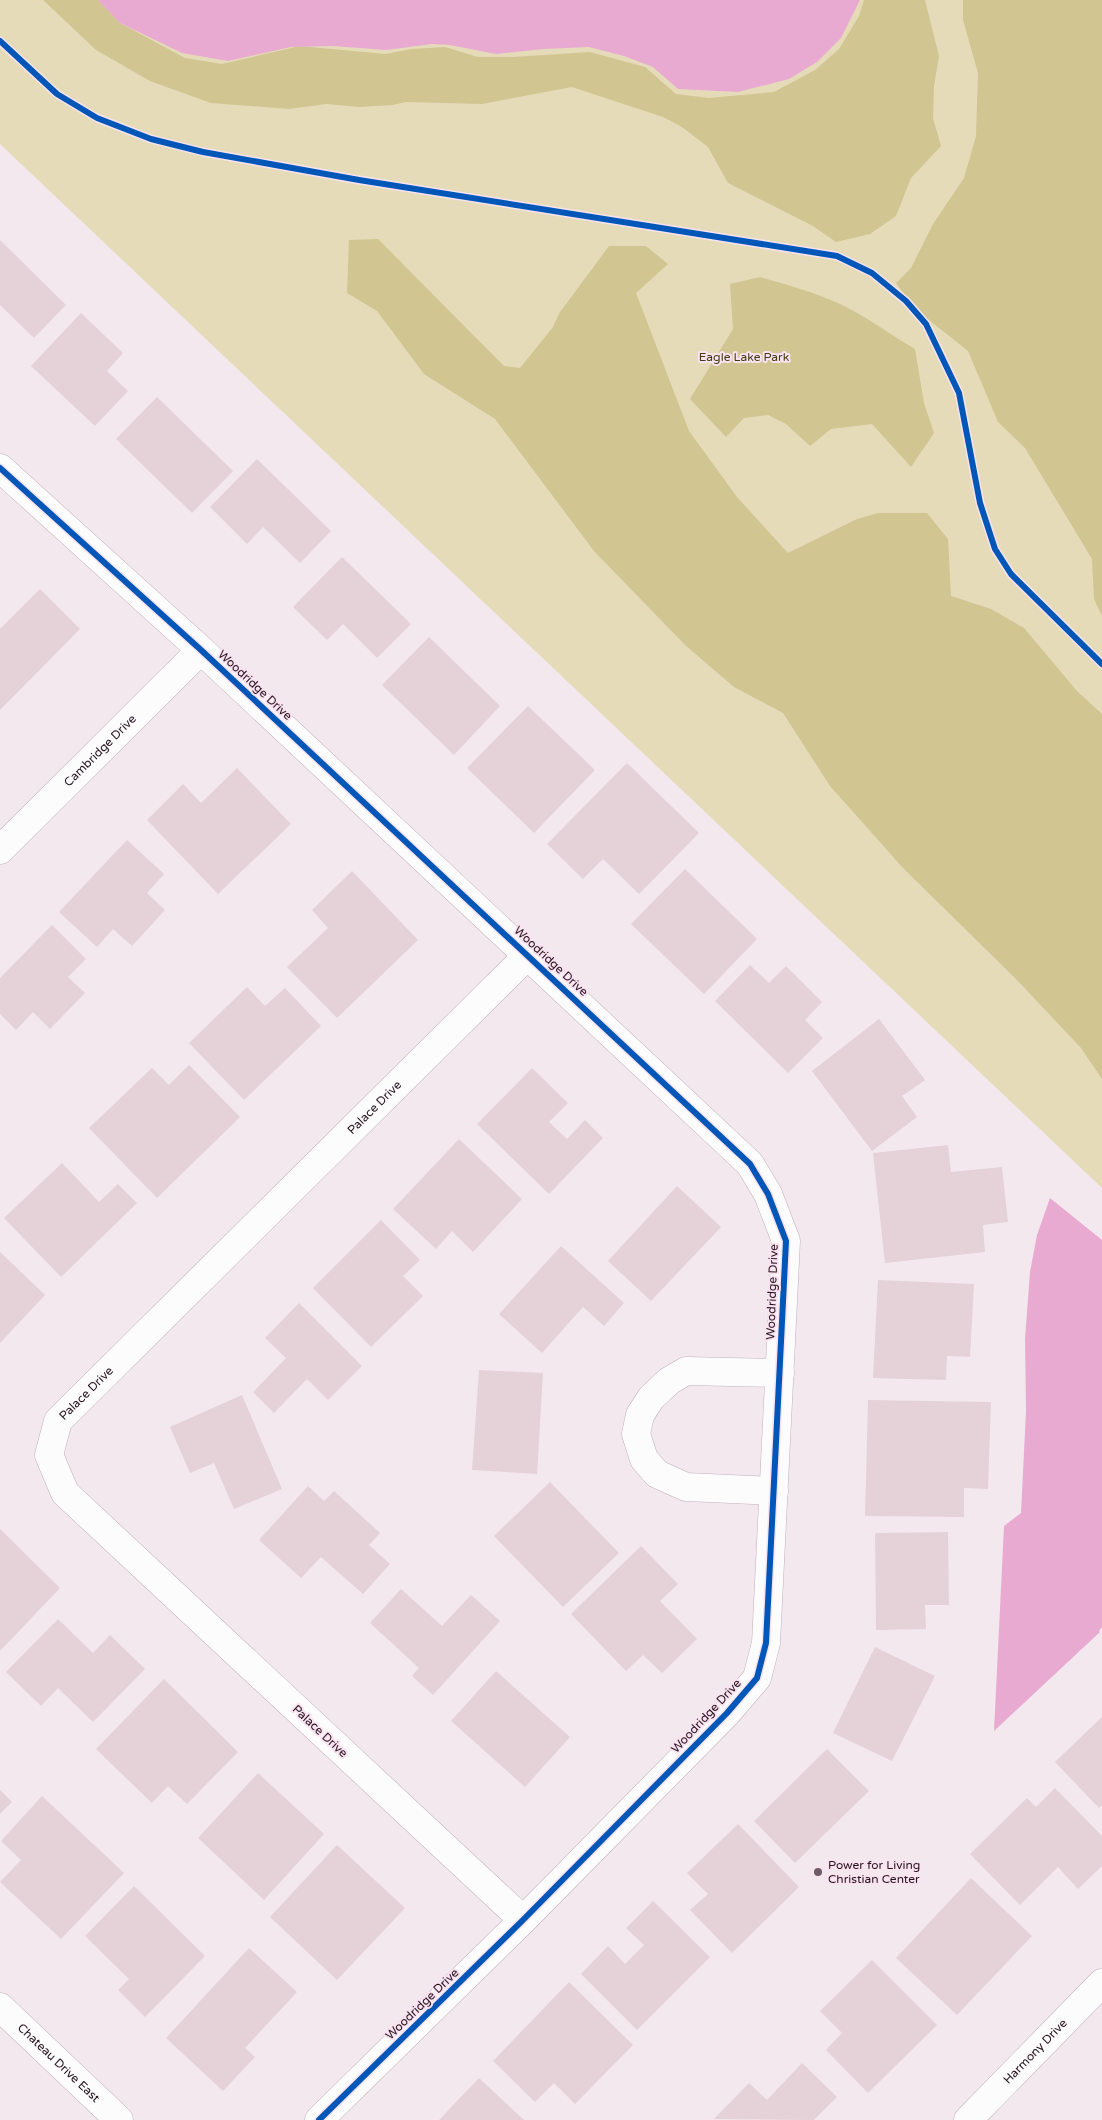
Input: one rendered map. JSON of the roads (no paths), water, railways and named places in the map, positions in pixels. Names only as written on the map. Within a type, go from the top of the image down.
[{"type":"street","name":"Woodridge Drive","points":[[0,468],[201,650],[750,1164],[768,1194],[786,1241],[766,1643],[756,1678],[727,1713],[523,1920],[319,2120]]},
{"type":"street","name":"Cambridge Drive","points":[[0,850],[201,650]]},
{"type":"street","name":"Palace Drive","points":[[523,1920],[65,1493],[49,1455],[58,1421],[528,955]]},
{"type":"street","points":[[774,1491],[686,1487],[657,1474],[644,1459],[636,1434],[640,1415],[651,1398],[669,1381],[686,1371],[780,1373]]},
{"type":"street","name":"Harmony Drive","points":[[968,2120],[1102,1983]]},
{"type":"street","name":"Chateau Drive East","points":[[0,2007],[119,2120]]},
{"type":"place","name":"Power for Living Christian Center","points":[[818,1872]]},
{"type":"park label","name":"Eagle Lake Park","points":[[744,357]]}]
